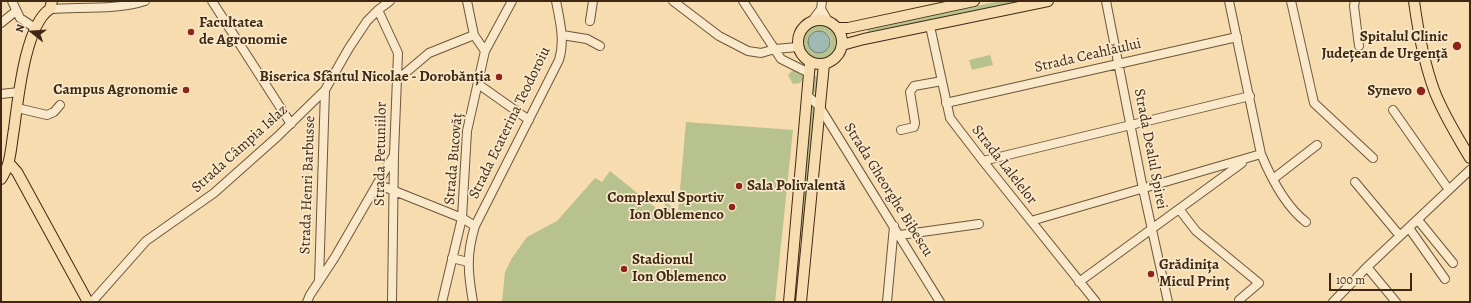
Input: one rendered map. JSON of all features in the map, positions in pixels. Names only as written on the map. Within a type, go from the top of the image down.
[{"type":"main road","points":[[838,28],[848,28],[938,5],[974,1]]},
{"type":"main road","points":[[842,46],[864,39],[1048,1]]},
{"type":"main road","points":[[1414,1],[1424,54],[1434,90],[1449,121],[1470,158]]},
{"type":"main road","points":[[1,180],[9,163],[19,92],[25,62],[35,28],[51,5]]},
{"type":"main road","points":[[823,19],[838,28],[842,37],[842,46],[834,59],[824,64],[814,63],[810,62],[802,55],[798,47],[798,40],[802,28],[812,21],[823,19]]},
{"type":"main road","points":[[790,302],[810,62]]},
{"type":"main road","points":[[800,302],[824,64]]},
{"type":"main road","points":[[807,95],[819,102]]},
{"type":"main road","points":[[9,163],[17,172],[88,302]]},
{"type":"street","points":[[12,1],[20,18],[35,28]]},
{"type":"street","points":[[51,5],[136,4],[146,1]]},
{"type":"street","points":[[212,1],[291,124]]},
{"type":"street","name":"Strada Câmpia Islaz","points":[[92,302],[146,242],[214,193],[291,124],[325,90],[349,48],[367,21],[390,1]]},
{"type":"street","points":[[467,1],[474,35],[485,51]]},
{"type":"street","name":"Strada Bucovăț","points":[[442,302],[462,218],[467,131],[485,51],[512,1]]},
{"type":"street","name":"Strada Ecaterina Teodoroiu","points":[[473,302],[468,272],[468,262],[471,238],[475,226],[559,60],[562,51],[562,35],[556,1]]},
{"type":"street","points":[[590,21],[593,1]]},
{"type":"street","points":[[673,1],[718,36],[748,51],[761,54],[775,49],[798,47]]},
{"type":"street","points":[[743,1],[781,59],[809,72]]},
{"type":"street","name":"Strada Dealul Spirei","points":[[1106,1],[1151,229],[1168,302]]},
{"type":"street","points":[[1229,1],[1261,154],[1273,179],[1294,211],[1306,222]]},
{"type":"street","points":[[1291,1],[1314,103],[1373,158]]},
{"type":"street","points":[[1355,1],[1354,6],[1359,46]]},
{"type":"street","points":[[812,21],[822,5]]},
{"type":"street","points":[[822,5],[828,21]]},
{"type":"street","name":"Strada Petuniilor","points":[[378,10],[398,53],[394,154],[392,302]]},
{"type":"street","points":[[1,23],[16,11]]},
{"type":"street","name":"Strada Lalelelor","points":[[930,26],[950,118],[1096,302]]},
{"type":"street","points":[[397,80],[429,53],[474,35]]},
{"type":"street","points":[[562,35],[587,39],[600,46]]},
{"type":"street","name":"Strada Ceahlăului","points":[[946,103],[1237,37]]},
{"type":"street","points":[[901,130],[914,127],[915,123],[910,92],[911,88],[914,86],[942,81]]},
{"type":"street","points":[[478,84],[529,120]]},
{"type":"street","name":"Strada Henri Barbusse","points":[[319,281],[325,90]]},
{"type":"street","points":[[1,94],[19,92]]},
{"type":"street","points":[[983,161],[1250,96]]},
{"type":"street","name":"Strada Gheorghe Bibescu","points":[[819,102],[940,302]]},
{"type":"street","points":[[17,108],[47,115],[54,112],[60,105]]},
{"type":"street","points":[[1393,110],[1449,190]]},
{"type":"street","points":[[1273,179],[1317,145]]},
{"type":"street","points":[[307,302],[335,257],[394,154]]},
{"type":"street","points":[[1031,221],[1261,154]]},
{"type":"street","points":[[1079,282],[1247,158]]},
{"type":"street","points":[[1333,302],[1367,267],[1470,170]]},
{"type":"street","points":[[1355,182],[1400,236]]},
{"type":"street","points":[[377,184],[462,218],[475,226]]},
{"type":"street","points":[[1179,209],[1196,231],[1259,283],[1239,300]]},
{"type":"street","points":[[1418,220],[1452,263]]},
{"type":"street","points":[[900,235],[979,224]]},
{"type":"street","points":[[887,302],[894,226]]},
{"type":"street","points":[[1409,228],[1445,279]]},
{"type":"street","points":[[794,248],[805,249]]},
{"type":"street","points":[[452,258],[468,262]]},
{"type":"street","points":[[1367,267],[1396,302]]},
{"type":"green space","points":[[1001,1],[1025,1],[868,32],[867,28]]},
{"type":"green space","points":[[820,24],[825,25],[835,34],[837,38],[836,47],[834,52],[826,59],[818,60],[810,56],[805,50],[802,42],[803,34],[809,28]],"holes":[[[817,31],[828,35],[831,39],[830,46],[827,50],[811,34]]]},
{"type":"green space","points":[[990,55],[993,65],[972,70],[969,60]]},
{"type":"green space","points":[[796,70],[801,72],[803,79],[800,83],[793,84],[788,75],[792,71]]},
{"type":"green space","points":[[813,77],[818,77],[816,92],[814,93],[812,92]]},
{"type":"green space","points":[[810,104],[815,106],[801,240],[799,238]]},
{"type":"green space","name":"Complexul Sportiv Ion Oblemenco","points":[[686,122],[793,130],[775,302],[502,302],[505,272],[512,258],[527,237],[557,221],[595,178],[602,182],[610,171],[662,213],[666,202],[678,212]]},
{"type":"green space","points":[[802,248],[798,302],[793,302],[797,250]]},
{"type":"water","points":[[819,31],[827,34],[830,42],[827,50],[819,53],[811,50],[808,42],[811,34]]},
{"type":"place","name":"Facultatea de Agronomie","points":[[191,32]]},
{"type":"place","name":"Spitalul Clinic Județean de Urgență","points":[[1457,46]]},
{"type":"place","name":"Biserica Sfântul Nicolae - Dorobănția","points":[[499,77]]},
{"type":"place","name":"Campus Agronomie","points":[[186,90]]},
{"type":"place","name":"Synevo","points":[[1421,91]]},
{"type":"place","name":"Sala Polivalentă","points":[[739,186]]},
{"type":"place","name":"Complexul Sportiv Ion Oblemenco","points":[[732,207]]},
{"type":"place","name":"Stadionul Ion Oblemenco","points":[[624,269]]},
{"type":"place","name":"Grădinița Micul Prinț","points":[[1151,274]]}]
